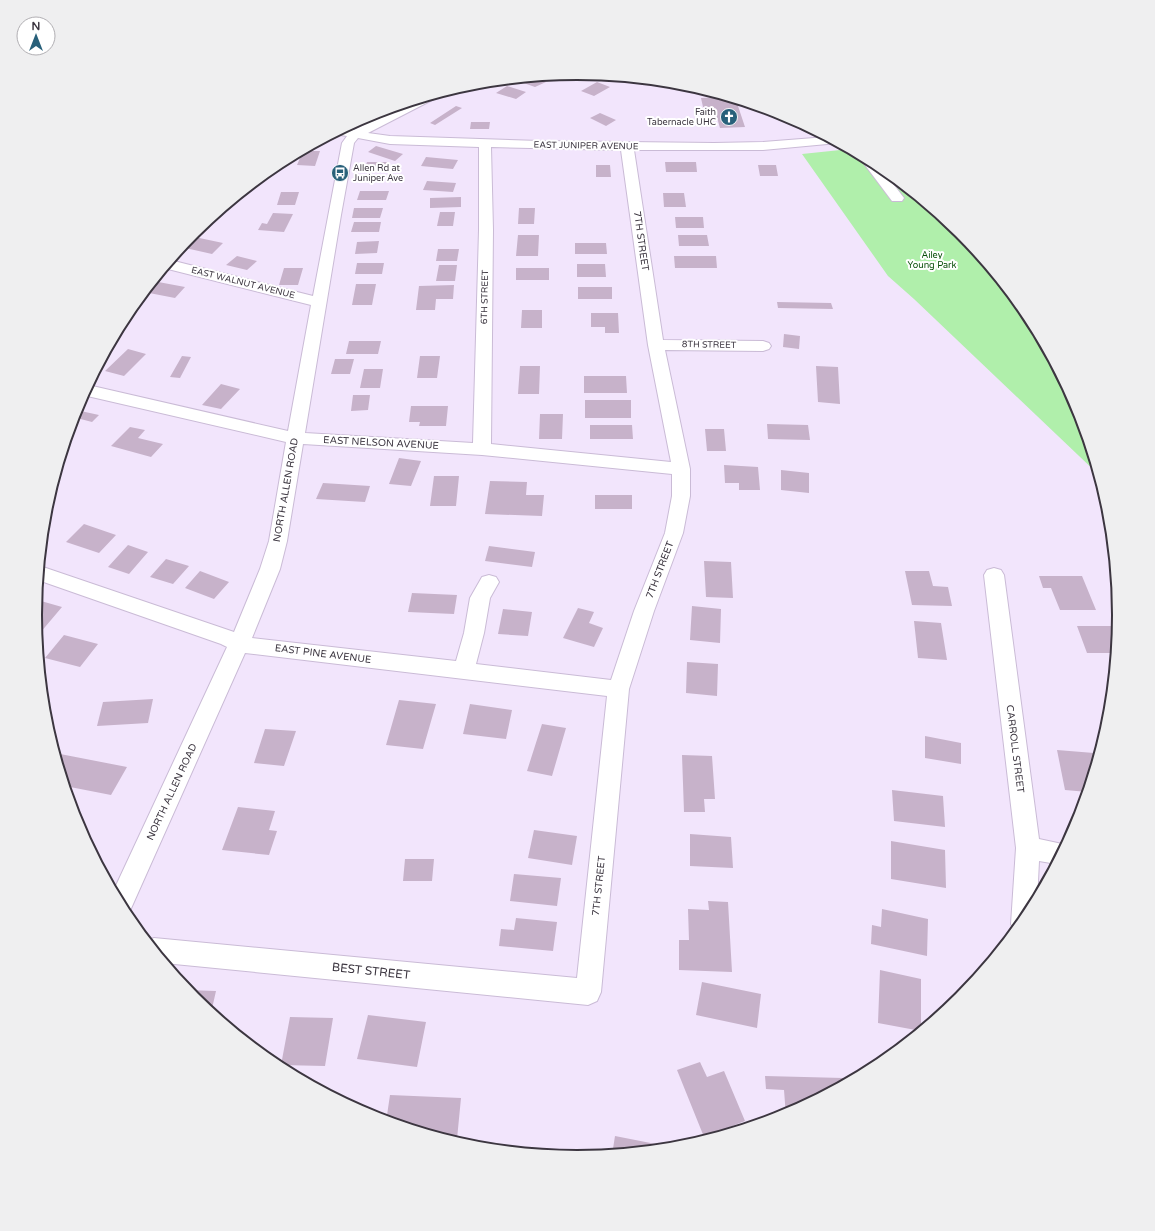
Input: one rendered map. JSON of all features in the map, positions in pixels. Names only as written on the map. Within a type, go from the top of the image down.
[{"type":"street","points":[[346,133],[376,120]]},
{"type":"street","name":"EAST JUNIPER AVENUE","points":[[346,133],[390,140],[486,144],[762,146],[825,141]]},
{"type":"street","name":"NORTH ALLEN ROAD","points":[[123,898],[239,644],[270,569],[276,548],[347,150],[348,143],[346,133]]},
{"type":"street","name":"6TH STREET","points":[[482,450],[486,238],[486,144]]},
{"type":"street","name":"7TH STREET","points":[[588,992],[618,689],[644,611],[674,533],[681,496],[681,469],[656,345],[627,146]]},
{"type":"street","points":[[875,170],[897,198]]},
{"type":"street","name":"EAST WALNUT AVENUE","points":[[172,265],[319,302]]},
{"type":"street","name":"8TH STREET","points":[[656,345],[762,346]]},
{"type":"street","name":"EAST NELSON AVENUE","points":[[92,391],[295,438],[482,450],[681,469]]},
{"type":"street","name":"EAST PINE AVENUE","points":[[44,575],[228,638],[239,644],[618,689]]},
{"type":"street","name":"CARROLL STREET","points":[[994,575],[1028,848],[1024,912]]},
{"type":"street","points":[[464,671],[474,633],[480,598],[488,582]]},
{"type":"street","points":[[1028,848],[1057,853]]},
{"type":"street","name":"BEST STREET","points":[[161,951],[588,992]]},
{"type":"green space","name":"Ailey Young Park","points":[[841,150],[875,170],[931,213],[980,262],[1023,318],[1058,379],[1085,443],[1093,469],[888,276],[802,154]]},
{"type":"building","points":[[542,81],[546,82],[535,87],[524,83]]},
{"type":"building","points":[[597,82],[610,87],[594,96],[581,91]]},
{"type":"building","points":[[507,86],[526,92],[516,99],[496,93]]},
{"type":"building","name":"Faith Tabernacle UHC","points":[[701,98],[714,98],[743,106],[738,106],[745,127],[720,128],[714,107],[703,107]]},
{"type":"building","points":[[456,106],[462,108],[435,125],[430,123]]},
{"type":"building","points":[[600,113],[616,120],[606,126],[590,118]]},
{"type":"building","points":[[471,122],[490,122],[489,129],[470,129]]},
{"type":"building","points":[[376,146],[403,154],[395,161],[368,152]]},
{"type":"building","points":[[312,151],[320,151],[315,166],[297,165],[300,158]]},
{"type":"building","points":[[426,157],[458,160],[453,169],[421,166]]},
{"type":"building","points":[[367,162],[387,162],[385,171],[364,171]]},
{"type":"building","points":[[665,162],[696,162],[697,172],[666,172]]},
{"type":"building","points":[[596,165],[610,165],[611,177],[596,177]]},
{"type":"building","points":[[758,165],[776,165],[778,176],[760,176]]},
{"type":"building","points":[[427,181],[456,183],[453,192],[423,190]]},
{"type":"building","points":[[360,191],[389,191],[386,200],[357,200]]},
{"type":"building","points":[[281,192],[299,192],[295,205],[277,205]]},
{"type":"building","points":[[663,193],[684,193],[686,207],[664,207]]},
{"type":"building","points":[[461,197],[461,207],[430,208],[430,198]]},
{"type":"building","points":[[354,208],[383,208],[380,218],[352,218]]},
{"type":"building","points":[[519,208],[535,208],[534,224],[518,224]]},
{"type":"building","points":[[440,212],[455,212],[453,226],[437,226]]},
{"type":"building","points":[[273,213],[293,214],[284,232],[258,230],[262,223],[267,224]]},
{"type":"building","points":[[675,217],[703,217],[704,228],[676,228]]},
{"type":"building","points":[[354,222],[381,222],[379,232],[351,232]]},
{"type":"building","points":[[518,235],[539,235],[538,256],[516,256]]},
{"type":"building","points":[[678,235],[707,235],[709,246],[679,246]]},
{"type":"building","points":[[198,238],[223,243],[212,254],[188,249]]},
{"type":"building","points":[[379,241],[377,253],[355,254],[357,242]]},
{"type":"building","points":[[575,243],[606,243],[607,254],[575,254]]},
{"type":"building","points":[[438,249],[459,249],[457,261],[436,261]]},
{"type":"building","points":[[237,256],[257,261],[247,270],[226,265]]},
{"type":"building","points":[[674,256],[716,256],[717,268],[675,268]]},
{"type":"building","points":[[357,263],[384,263],[382,274],[355,274]]},
{"type":"building","points":[[577,264],[605,264],[606,277],[577,277]]},
{"type":"building","points":[[439,265],[457,265],[455,281],[436,281]]},
{"type":"building","points":[[284,268],[303,268],[298,285],[279,285]]},
{"type":"building","points":[[516,268],[549,268],[549,280],[516,280]]},
{"type":"building","points":[[159,282],[185,287],[175,298],[151,293]]},
{"type":"building","points":[[356,284],[376,284],[372,305],[352,305]]},
{"type":"building","points":[[454,285],[453,299],[436,299],[435,310],[416,310],[419,286]]},
{"type":"building","points":[[578,287],[612,287],[612,299],[578,299]]},
{"type":"building","points":[[777,302],[831,303],[833,309],[778,308]]},
{"type":"building","points":[[522,310],[542,310],[542,328],[521,328]]},
{"type":"building","points":[[591,313],[618,313],[619,333],[605,333],[605,327],[591,327]]},
{"type":"building","points":[[784,334],[800,336],[799,349],[783,347]]},
{"type":"building","points":[[349,341],[381,341],[378,354],[346,354]]},
{"type":"building","points":[[128,349],[146,354],[124,376],[105,371]]},
{"type":"building","points":[[182,356],[191,357],[180,378],[170,377]]},
{"type":"building","points":[[420,356],[440,356],[437,378],[417,378]]},
{"type":"building","points":[[335,359],[354,359],[350,374],[331,374]]},
{"type":"building","points":[[520,366],[540,366],[539,394],[518,394]]},
{"type":"building","points":[[816,366],[838,367],[840,404],[818,402]]},
{"type":"building","points":[[364,369],[383,369],[380,388],[360,388]]},
{"type":"building","points":[[584,376],[626,376],[627,393],[584,393]]},
{"type":"building","points":[[221,384],[240,389],[221,409],[202,405]]},
{"type":"building","points":[[353,395],[370,395],[368,410],[351,411]]},
{"type":"building","points":[[585,400],[631,400],[631,418],[585,418]]},
{"type":"building","points":[[411,406],[448,406],[446,426],[419,426],[420,422],[409,422]]},
{"type":"building","points":[[83,411],[99,415],[92,422],[80,419]]},
{"type":"building","points":[[540,414],[563,414],[562,439],[539,439]]},
{"type":"building","points":[[767,424],[808,425],[810,440],[768,439]]},
{"type":"building","points":[[590,425],[632,425],[633,439],[590,439]]},
{"type":"building","points":[[130,427],[145,430],[138,438],[163,444],[151,457],[111,446]]},
{"type":"building","points":[[705,429],[724,429],[726,451],[707,451]]},
{"type":"building","points":[[399,458],[421,461],[411,486],[389,484]]},
{"type":"building","points":[[724,465],[758,467],[760,490],[739,490],[739,483],[725,483]]},
{"type":"building","points":[[781,470],[809,473],[809,493],[781,490]]},
{"type":"building","points":[[434,476],[459,476],[456,506],[430,506]]},
{"type":"building","points":[[490,481],[527,482],[526,495],[544,495],[542,516],[485,514]]},
{"type":"building","points":[[323,483],[370,486],[365,502],[316,499]]},
{"type":"building","points":[[595,495],[632,495],[632,509],[595,509]]},
{"type":"building","points":[[84,524],[116,535],[99,553],[66,542]]},
{"type":"building","points":[[128,545],[148,552],[129,574],[108,567]]},
{"type":"building","points":[[489,546],[535,552],[532,567],[485,561]]},
{"type":"building","points":[[166,559],[189,566],[173,584],[150,577]]},
{"type":"building","points":[[704,561],[731,562],[733,598],[706,597]]},
{"type":"building","points":[[200,571],[229,582],[214,599],[185,588]]},
{"type":"building","points":[[905,571],[929,571],[933,586],[948,587],[952,606],[912,605]]},
{"type":"building","points":[[1039,576],[1082,576],[1096,610],[1060,610],[1051,588],[1043,588]]},
{"type":"building","points":[[412,593],[457,595],[454,614],[408,612]]},
{"type":"building","points":[[42,601],[62,607],[42,630]]},
{"type":"building","points":[[692,606],[721,609],[720,643],[690,640]]},
{"type":"building","points":[[578,608],[594,612],[589,623],[603,628],[594,647],[563,638]]},
{"type":"building","points":[[503,609],[532,612],[528,636],[498,634]]},
{"type":"building","points":[[914,621],[941,623],[947,660],[918,658]]},
{"type":"building","points":[[1077,626],[1113,626],[1112,653],[1087,653]]},
{"type":"building","points":[[64,635],[98,644],[80,667],[45,658]]},
{"type":"building","points":[[687,662],[718,664],[717,696],[686,693]]},
{"type":"building","points":[[153,699],[148,723],[97,726],[103,702]]},
{"type":"building","points":[[399,700],[436,704],[423,749],[386,745]]},
{"type":"building","points":[[470,704],[512,710],[506,739],[463,734]]},
{"type":"building","points":[[542,724],[566,728],[552,776],[527,771]]},
{"type":"building","points":[[265,729],[296,731],[284,766],[254,763]]},
{"type":"building","points":[[925,736],[961,743],[961,764],[925,758]]},
{"type":"building","points":[[1057,750],[1094,753],[1084,792],[1065,790]]},
{"type":"building","points":[[60,754],[127,767],[111,795],[70,787]]},
{"type":"building","points":[[682,755],[712,756],[715,799],[704,799],[705,812],[684,812]]},
{"type":"building","points":[[892,790],[943,796],[945,827],[894,821]]},
{"type":"building","points":[[238,807],[275,811],[269,830],[277,831],[269,855],[222,850]]},
{"type":"building","points":[[534,830],[577,836],[572,865],[528,858]]},
{"type":"building","points":[[690,834],[731,837],[733,868],[690,866]]},
{"type":"building","points":[[891,841],[945,850],[946,888],[891,879]]},
{"type":"building","points":[[405,859],[434,859],[432,881],[403,881]]},
{"type":"building","points":[[514,874],[561,878],[557,906],[510,901]]},
{"type":"building","points":[[708,901],[728,902],[732,972],[679,970],[679,940],[689,940],[688,909],[709,910]]},
{"type":"building","points":[[882,909],[928,919],[927,956],[871,944],[872,925],[881,927]]},
{"type":"building","points":[[516,918],[557,922],[553,951],[499,946],[501,929],[514,930]]},
{"type":"building","points":[[880,970],[921,979],[921,1026],[916,1030],[878,1023]]},
{"type":"building","points":[[702,982],[761,994],[757,1028],[696,1015]]},
{"type":"building","points":[[195,990],[216,991],[212,1007]]},
{"type":"building","points":[[368,1015],[426,1022],[417,1067],[357,1059]]},
{"type":"building","points":[[290,1017],[333,1018],[325,1066],[287,1065],[282,1062]]},
{"type":"building","points":[[700,1062],[707,1077],[724,1071],[745,1121],[704,1136],[677,1070]]},
{"type":"building","points":[[765,1076],[843,1078],[843,1080],[814,1096],[785,1109],[784,1090],[766,1089]]},
{"type":"building","points":[[390,1095],[461,1098],[457,1137],[405,1123],[387,1116]]},
{"type":"building","points":[[615,1136],[658,1144],[647,1146],[613,1150]]},
{"type":"place","name":"Faith Tabernacle UHC","points":[[729,117]]},
{"type":"place","name":"Allen Rd at Juniper Ave","points":[[340,173]]}]
